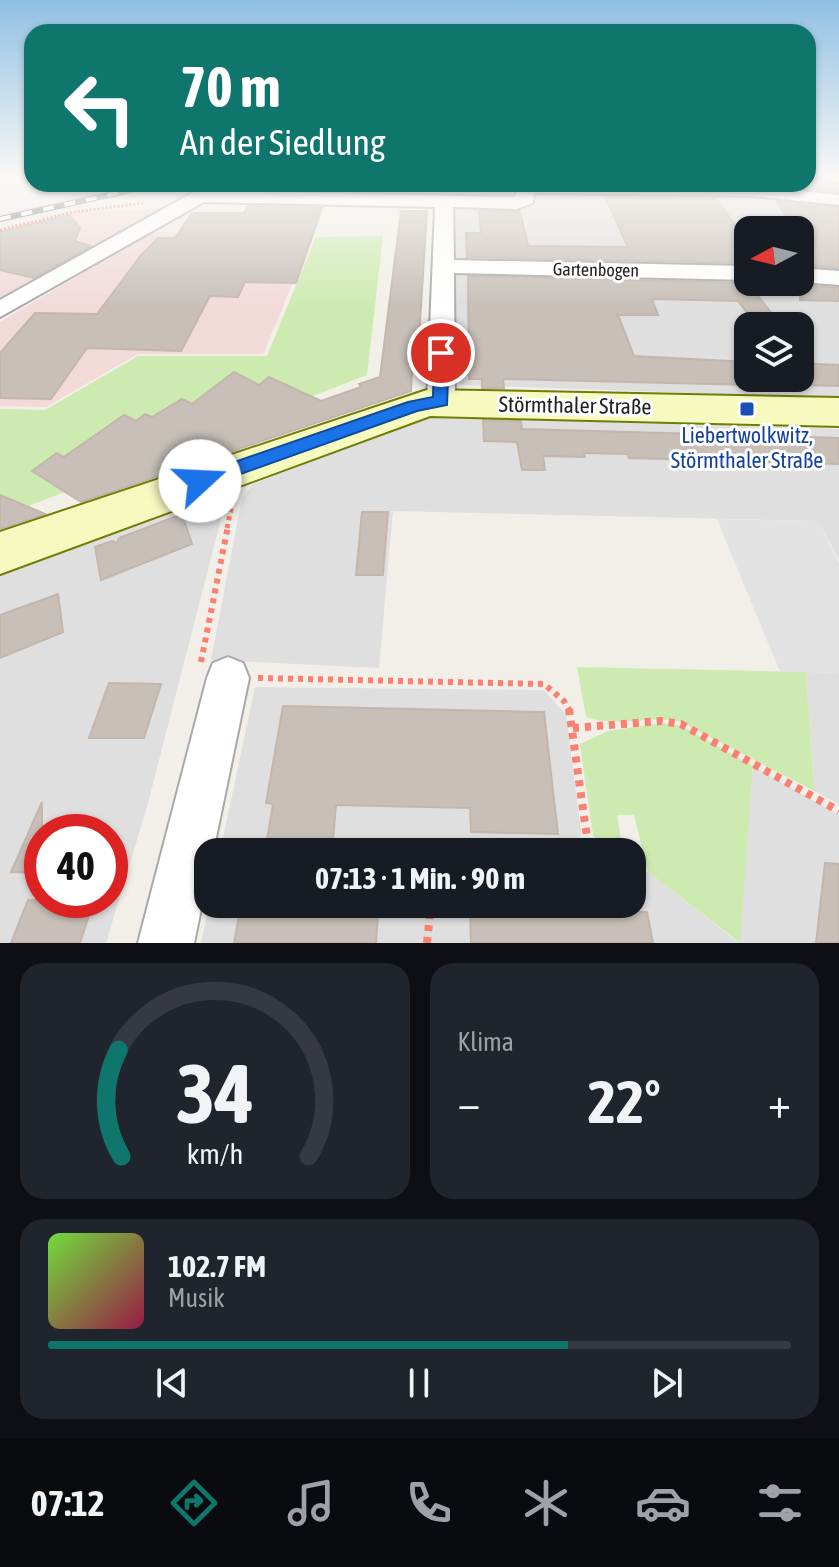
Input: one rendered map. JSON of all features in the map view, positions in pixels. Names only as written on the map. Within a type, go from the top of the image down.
[{"type":"street","points":[[0,310],[157,220]]},
{"type":"street","points":[[441,401],[444,220]]},
{"type":"street","name":"Gartenbogen","points":[[445,266],[734,273]]},
{"type":"street","points":[[814,276],[839,278]]},
{"type":"street","name":"Störmthaler Straße","points":[[0,553],[414,406],[441,401],[839,412]]},
{"type":"street","points":[[166,943],[228,678]]},
{"type":"path","points":[[0,230],[41,220]]},
{"type":"path","points":[[229,471],[233,501],[200,655],[204,673],[228,678],[544,684],[564,701],[573,728],[587,838]]},
{"type":"path","points":[[573,728],[660,721],[681,724],[839,811]]},
{"type":"path","points":[[427,943],[430,918]]},
{"type":"shaded area","points":[[42,220],[151,220],[0,302],[0,231]]},
{"type":"shaded area","points":[[455,220],[734,220],[734,268],[460,262],[456,259]]},
{"type":"shaded area","points":[[814,220],[839,220],[839,273],[814,271]]},
{"type":"shaded area","points":[[152,232],[312,237],[263,354],[138,354],[46,407],[0,406],[0,322]]},
{"type":"shaded area","points":[[460,273],[734,278],[734,296],[814,296],[814,283],[839,283],[839,398],[461,385],[455,377],[456,275]]},
{"type":"shaded area","points":[[459,416],[839,429],[839,560],[818,521],[393,511],[379,668],[211,660],[242,498],[253,484],[406,425],[429,418]]},
{"type":"shaded area","points":[[208,503],[222,515],[128,870],[128,814],[24,814],[24,918],[114,918],[106,943],[0,943],[0,575],[195,504]]},
{"type":"shaded area","points":[[717,519],[818,521],[839,563],[839,673],[780,672]]},
{"type":"shaded area","points":[[806,672],[839,673],[839,804],[814,791]]},
{"type":"shaded area","points":[[255,687],[544,690],[566,715],[580,838],[223,838]]},
{"type":"shaded area","points":[[753,766],[839,815],[839,943],[739,943]]},
{"type":"shaded area","points":[[648,872],[739,943],[201,943],[206,918],[646,918]]},
{"type":"green space","points":[[383,236],[367,375],[0,517],[0,409],[45,410],[138,356],[267,356],[316,237]]},
{"type":"green space","points":[[577,667],[806,672],[814,791],[681,722],[611,722],[586,717]]},
{"type":"green space","points":[[661,723],[682,726],[753,766],[740,943],[648,872],[646,838],[640,838],[634,815],[617,815],[621,838],[595,838],[593,835],[580,744],[608,731]]},
{"type":"building","points":[[49,220],[74,220],[80,228],[75,241],[91,246],[34,278],[0,270],[0,232]]},
{"type":"building","points":[[187,220],[318,220],[296,283],[245,282],[238,297],[210,296],[181,351],[87,348],[51,399],[0,398],[0,353],[35,313],[97,314],[142,254],[158,238],[175,238]]},
{"type":"building","points":[[400,220],[426,220],[418,353],[413,353],[411,391],[81,502],[32,471],[57,453],[64,457],[124,415],[136,421],[145,414],[152,417],[182,399],[192,404],[234,372],[259,385],[269,377],[321,401],[380,377]]},
{"type":"building","points":[[480,220],[522,220],[528,246],[628,247],[616,220],[731,220],[734,224],[734,263],[467,257],[466,233],[481,233]]},
{"type":"building","points":[[814,220],[839,220],[839,268],[814,266]]},
{"type":"building","points":[[468,276],[734,283],[734,296],[758,296],[770,312],[746,312],[738,301],[652,299],[658,315],[618,315],[634,356],[734,361],[734,385],[503,379],[504,388],[482,388],[482,379],[469,379]]},
{"type":"building","points":[[814,286],[839,288],[839,301],[800,300],[800,296],[814,296]]},
{"type":"building","points":[[814,364],[839,365],[839,386],[814,385]]},
{"type":"building","points":[[483,420],[521,421],[522,429],[839,438],[839,464],[629,458],[628,454],[584,453],[585,457],[543,456],[545,470],[522,470],[517,442],[484,441]]},
{"type":"building","points":[[0,495],[45,514],[0,529]]},
{"type":"building","points":[[362,512],[388,512],[383,575],[356,575]]},
{"type":"building","points":[[182,514],[192,544],[101,580],[95,547],[112,541],[117,543],[119,538]]},
{"type":"building","points":[[58,594],[63,632],[0,658],[0,615]]},
{"type":"building","points":[[109,683],[161,684],[144,738],[89,738]]},
{"type":"building","points":[[283,706],[544,712],[558,834],[471,832],[470,808],[336,805],[333,838],[267,838],[273,804],[266,803]]},
{"type":"building","points":[[24,843],[24,872],[11,872]]},
{"type":"building","points":[[825,863],[839,864],[839,943],[816,943]]},
{"type":"building","points":[[24,910],[24,918],[88,918],[80,943],[11,943]]},
{"type":"building","points":[[646,912],[653,943],[471,943],[470,918],[646,918]]},
{"type":"building","points":[[238,918],[378,918],[376,943],[234,943]]},
{"type":"place","name":"Liebertwolkwitz, Störmthaler Straße","points":[[747,409]]},
{"type":"route","points":[[200,481],[414,406],[441,401],[441,353]]}]
